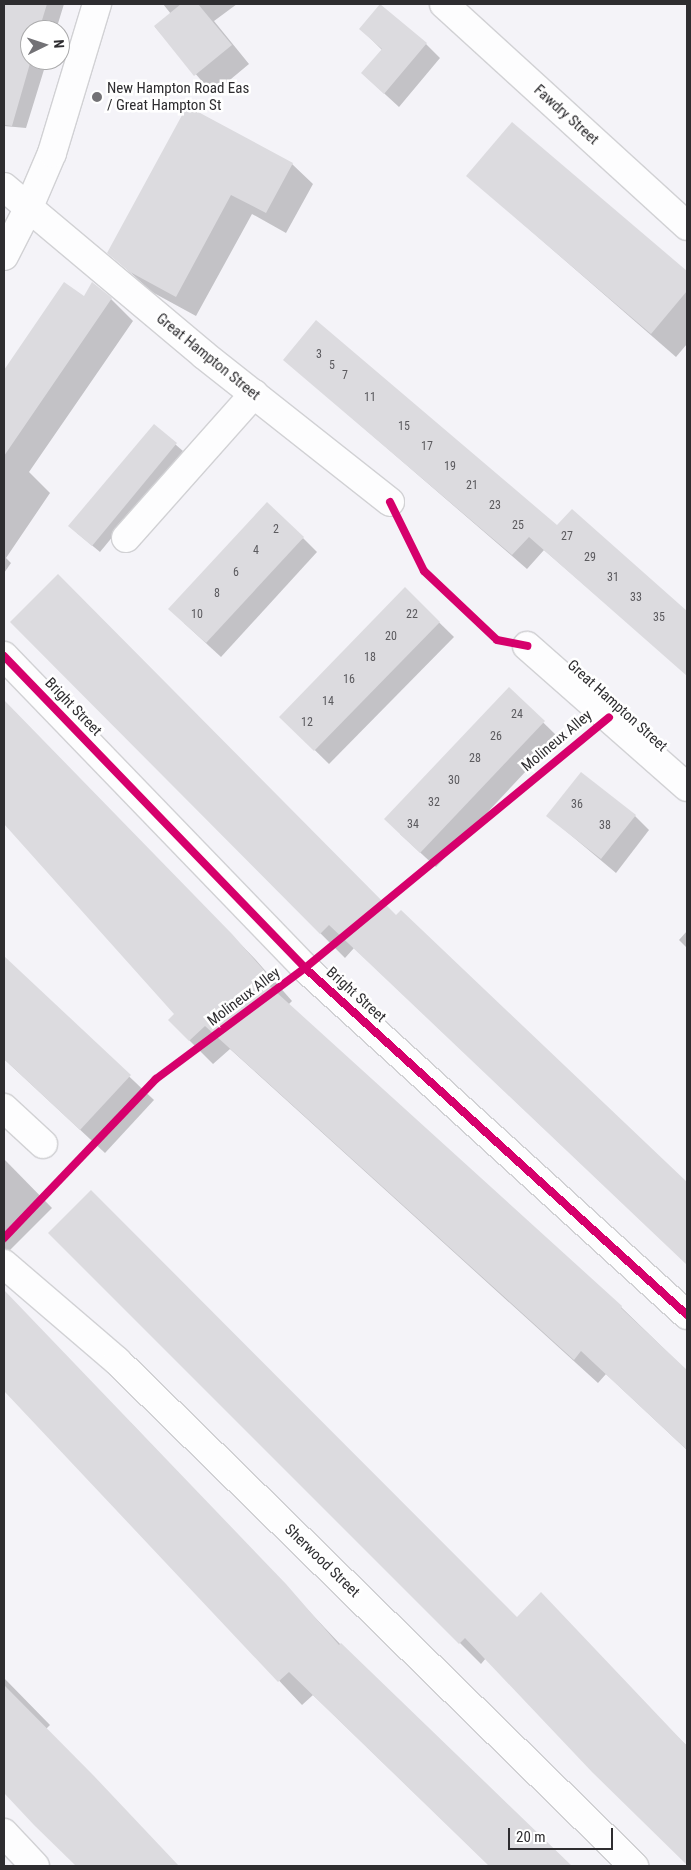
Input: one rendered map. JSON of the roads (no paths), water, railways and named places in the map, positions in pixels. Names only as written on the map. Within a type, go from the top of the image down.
[{"type":"street","points":[[4,256],[28,209],[70,99],[97,4]]},
{"type":"street","name":"Fawdry Street","points":[[444,4],[687,226]]},
{"type":"street","name":"Great Hampton Street","points":[[4,187],[28,209],[254,394],[390,502]]},
{"type":"street","points":[[126,538],[254,394]]},
{"type":"street","name":"Great Hampton Street","points":[[527,646],[687,788]]},
{"type":"street","name":"Bright Street","points":[[4,656],[305,968],[687,1315]]},
{"type":"street","points":[[4,1108],[43,1144]]},
{"type":"street","name":"Sherwood Street","points":[[4,1264],[117,1361],[634,1866]]},
{"type":"street","points":[[4,1833],[35,1866]]},
{"type":"place","name":"New Hampton Road Eas / Great Hampton St","points":[[97,97]]}]
